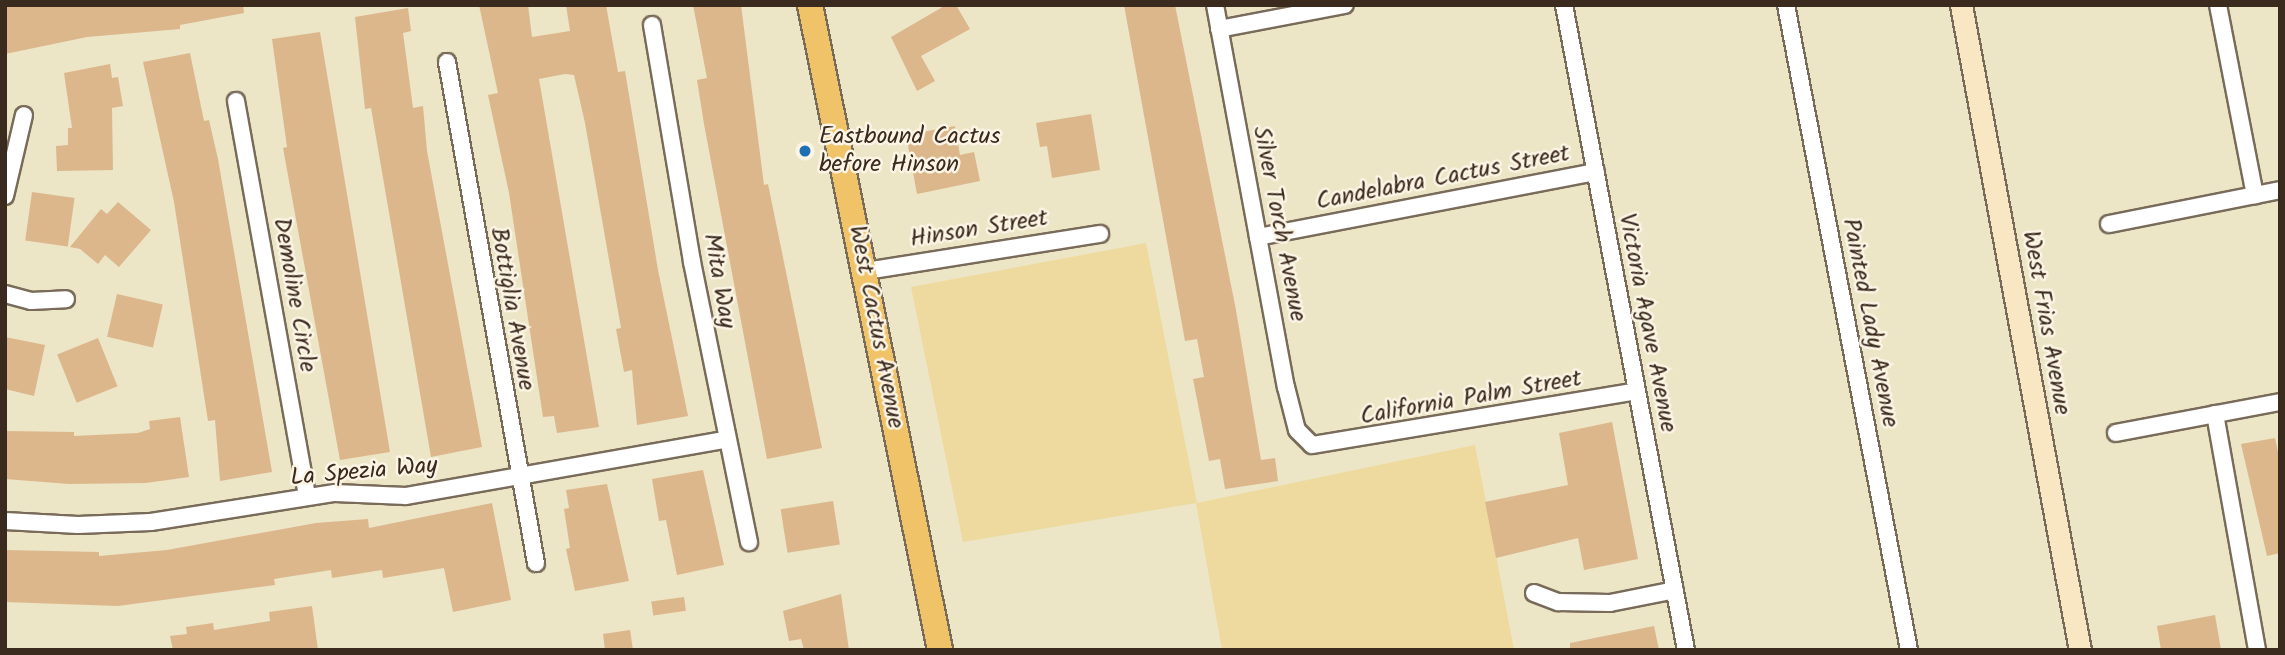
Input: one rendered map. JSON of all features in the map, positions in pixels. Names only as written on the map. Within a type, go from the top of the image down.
[{"type":"main road","name":"West Cactus Avenue","points":[[810,5],[866,271],[940,650]]},
{"type":"street","name":"Silver Torch Avenue","points":[[1215,5],[1294,419],[1297,430],[1312,445]]},
{"type":"street","points":[[1219,29],[1345,5]]},
{"type":"street","name":"Victoria Agave Avenue","points":[[1564,5],[1686,650]]},
{"type":"street","name":"Painted Lady Avenue","points":[[1786,5],[1909,650]]},
{"type":"street","name":"West Frias Avenue","points":[[1961,5],[2080,650]]},
{"type":"street","points":[[2218,5],[2255,195]]},
{"type":"street","name":"Mita Way","points":[[652,25],[725,440],[749,542]]},
{"type":"street","name":"Bottiglia Avenue","points":[[447,62],[518,475],[537,563]]},
{"type":"street","name":"Demoline Circle","points":[[236,101],[307,497]]},
{"type":"street","points":[[5,196],[24,115]]},
{"type":"street","name":"Candelabra Cactus Street","points":[[1258,237],[1595,172]]},
{"type":"street","points":[[2109,224],[2280,190]]},
{"type":"street","name":"Hinson Street","points":[[866,271],[1100,234]]},
{"type":"street","points":[[5,294],[32,301],[66,299]]},
{"type":"street","name":"California Palm Street","points":[[1312,445],[1637,391]]},
{"type":"street","points":[[2116,433],[2280,402]]},
{"type":"street","points":[[2215,414],[2257,650]]},
{"type":"street","name":"La Spezia Way","points":[[5,520],[78,525],[151,522],[335,493],[405,496],[725,440]]},
{"type":"street","points":[[1534,593],[1558,602],[1611,603],[1675,590]]},
{"type":"sand","points":[[1146,243],[1197,503],[1475,445],[1514,650],[1222,650],[1196,503],[963,542],[911,287]]},
{"type":"building","points":[[5,5],[243,5],[244,13],[180,25],[180,29],[87,37],[5,54]]},
{"type":"building","points":[[479,5],[528,5],[532,37],[570,31],[566,5],[606,5],[618,72],[625,71],[658,270],[688,416],[637,425],[632,370],[624,372],[616,329],[621,328],[585,123],[574,75],[565,74],[539,79],[599,427],[557,433],[554,416],[543,417],[509,193],[488,95],[498,93]]},
{"type":"building","points":[[693,5],[741,5],[764,185],[768,184],[822,448],[767,459],[704,124],[697,80],[707,78]]},
{"type":"building","points":[[946,5],[956,5],[970,29],[921,56],[935,81],[917,91],[891,37]]},
{"type":"building","points":[[1124,5],[1175,5],[1236,310],[1261,460],[1275,458],[1278,481],[1225,489],[1220,459],[1209,461],[1193,379],[1204,377],[1197,339],[1185,341]]},
{"type":"building","points":[[408,8],[411,31],[403,33],[413,108],[423,106],[427,151],[482,447],[431,457],[371,108],[365,109],[355,17]]},
{"type":"building","points":[[320,32],[390,452],[340,460],[283,148],[287,147],[272,39]]},
{"type":"building","points":[[190,53],[204,121],[209,120],[218,159],[272,472],[220,481],[215,420],[208,421],[174,202],[143,62]]},
{"type":"building","points":[[110,64],[112,78],[118,77],[123,106],[112,108],[113,170],[57,171],[56,146],[68,145],[68,128],[72,128],[64,73]]},
{"type":"building","points":[[1091,114],[1100,170],[1052,178],[1047,146],[1040,147],[1036,123]]},
{"type":"building","points":[[955,126],[960,155],[974,152],[980,181],[917,194],[906,135]]},
{"type":"building","points":[[32,192],[75,198],[68,247],[25,241]]},
{"type":"building","points":[[118,202],[151,230],[119,267],[105,255],[98,264],[80,249],[70,247],[101,209],[107,214]]},
{"type":"building","points":[[117,294],[163,305],[153,347],[107,337]]},
{"type":"building","points":[[5,337],[45,345],[34,396],[5,389]]},
{"type":"building","points":[[98,338],[117,386],[77,403],[57,354]]},
{"type":"building","points":[[180,417],[189,477],[146,483],[69,484],[5,479],[5,431],[74,432],[74,436],[138,433],[150,429],[149,421]]},
{"type":"building","points":[[1612,422],[1638,559],[1584,570],[1578,538],[1496,558],[1485,502],[1568,485],[1559,433]]},
{"type":"building","points":[[2275,438],[2280,461],[2280,553],[2267,556],[2241,444]]},
{"type":"building","points":[[703,470],[724,565],[677,575],[666,520],[659,521],[652,479]]},
{"type":"building","points":[[607,484],[629,581],[575,591],[566,549],[570,548],[564,509],[569,508],[566,490]]},
{"type":"building","points":[[833,501],[840,544],[788,553],[781,509]]},
{"type":"building","points":[[492,503],[511,600],[453,612],[444,568],[383,578],[382,570],[332,578],[331,570],[274,579],[275,585],[118,606],[5,602],[5,550],[99,552],[99,556],[167,550],[316,523],[368,519],[369,528]]},
{"type":"building","points":[[841,594],[849,650],[804,650],[801,639],[789,641],[783,611]]},
{"type":"building","points":[[684,597],[686,611],[653,615],[651,602]]},
{"type":"building","points":[[312,606],[318,650],[173,650],[170,636],[187,634],[186,627],[213,623],[214,630],[270,621],[269,612]]},
{"type":"building","points":[[2215,615],[2221,650],[2161,650],[2157,626]]},
{"type":"building","points":[[1654,626],[1659,650],[1570,650],[1570,643]]},
{"type":"building","points":[[630,630],[633,650],[605,650],[603,634]]},
{"type":"place","name":"Eastbound Cactus before Hinson","points":[[805,151]]}]
